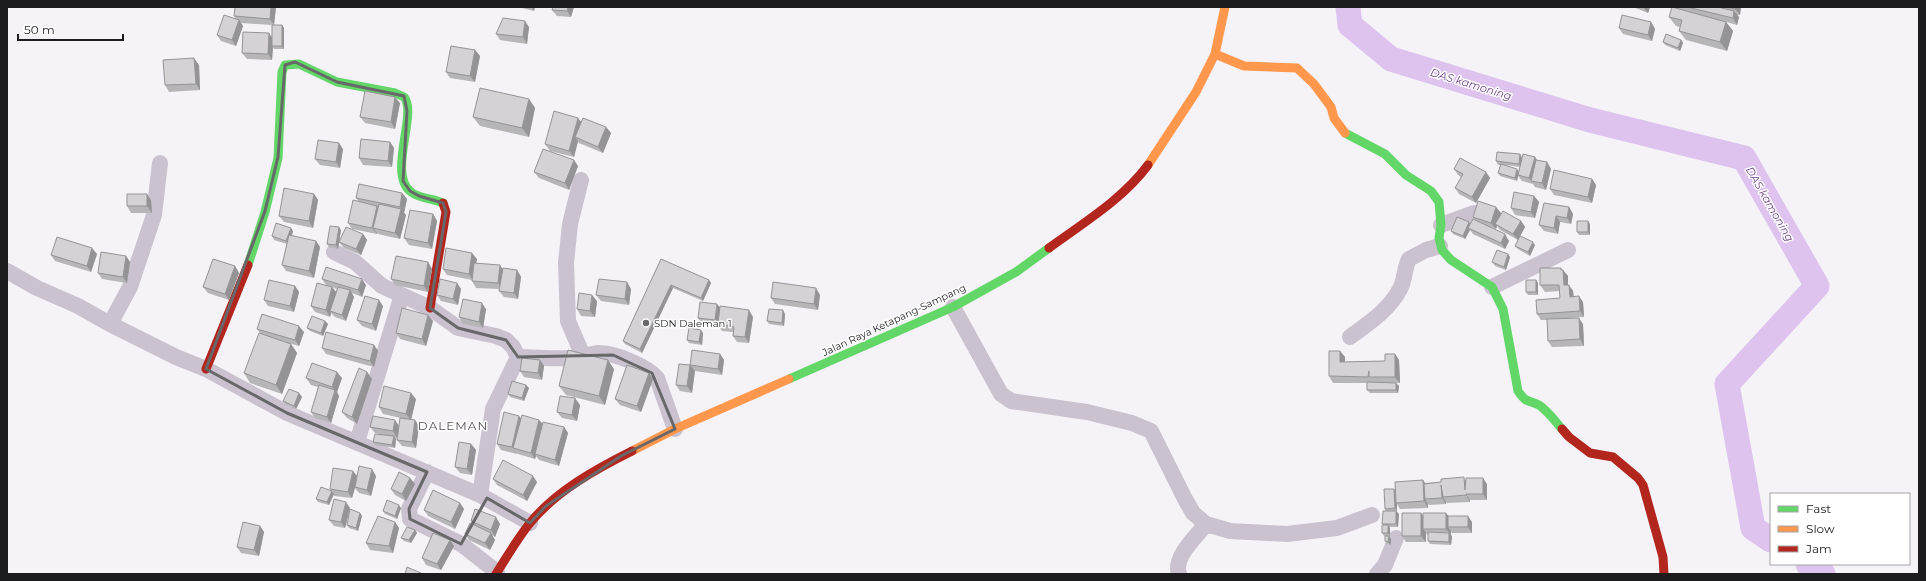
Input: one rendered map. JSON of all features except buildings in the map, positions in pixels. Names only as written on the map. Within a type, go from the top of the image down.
[{"type":"street","name":"Jalan Raya Ketapang-Sampang","points":[[497,573],[513,546],[530,523],[546,506],[599,468],[675,428],[953,307],[1016,272],[1116,198],[1138,178],[1160,150],[1196,92],[1215,54],[1225,7]]},
{"type":"street","points":[[1215,54],[1244,66],[1298,68],[1314,84],[1332,107],[1334,118],[1344,133],[1386,154],[1406,175],[1431,191],[1439,202],[1441,225],[1439,238],[1440,246],[1451,260],[1492,287],[1503,309],[1518,391],[1525,401],[1538,405],[1550,415],[1569,437],[1590,452],[1613,457],[1638,478],[1643,485],[1654,520],[1654,529],[1663,557],[1664,574]]},
{"type":"street","points":[[206,369],[252,251],[265,211],[278,157],[282,72],[285,66],[295,62],[337,82],[395,92],[404,96],[407,102],[403,141],[403,181],[410,191],[418,196],[434,198],[443,203],[446,212],[430,308]]},
{"type":"street","points":[[110,324],[130,287],[154,215],[160,163]]},
{"type":"street","points":[[581,180],[570,224],[566,263],[568,321],[583,356]]},
{"type":"street","points":[[1441,225],[1474,213]]},
{"type":"street","points":[[1350,337],[1379,316],[1394,298],[1400,288],[1409,259],[1426,250],[1440,246]]},
{"type":"street","points":[[1492,287],[1568,250]]},
{"type":"street","points":[[334,252],[354,262],[382,286],[430,308],[458,328],[496,336],[506,340],[513,347],[518,357]]},
{"type":"street","points":[[7,270],[37,288],[78,306],[110,324],[206,369],[287,413],[427,472],[482,502],[530,523]]},
{"type":"street","points":[[357,442],[402,295]]},
{"type":"street","points":[[953,307],[1001,394],[1011,401],[1087,412],[1132,423],[1151,431],[1193,513],[1206,524],[1230,531],[1287,534],[1337,528],[1372,515]]},
{"type":"street","points":[[518,357],[568,358],[599,353],[613,355],[652,373],[657,378],[675,428]]},
{"type":"street","points":[[482,502],[493,409],[518,357]]},
{"type":"street","points":[[427,472],[409,509],[410,519],[465,538],[497,573]]},
{"type":"street","points":[[1179,574],[1177,569],[1178,561],[1206,524]]},
{"type":"street","points":[[1380,573],[1385,565],[1396,538]]},
{"type":"highlighted area","points":[[295,62],[337,82],[404,96],[407,111],[403,181],[410,191],[419,196],[443,203],[446,212],[430,308],[458,328],[506,340],[518,357],[613,355],[652,373],[675,429],[621,456],[546,506],[530,523],[487,498],[461,544],[410,519],[409,509],[427,472],[287,413],[206,369],[265,211],[278,157],[285,65]]},
{"type":"waterway","name":"DAS kamoning","points":[[1348,7],[1350,25],[1391,59],[1590,120],[1744,158],[1817,286],[1727,384],[1753,528],[1770,539]]},
{"type":"waterway","name":"DAS kamoning","points":[[1810,565],[1823,574]]},
{"type":"traffic: fast","points":[[248,265],[265,212],[278,158],[282,72],[285,65],[299,64],[337,82],[395,93],[404,97],[407,105],[408,116],[402,158],[404,183],[411,192],[443,203]]},
{"type":"traffic: fast","points":[[1345,133],[1385,154],[1406,175],[1431,191],[1439,202],[1441,225],[1439,238],[1442,250],[1451,260],[1492,287],[1503,309],[1518,391],[1525,400],[1542,407],[1562,429]]},
{"type":"traffic: fast","points":[[789,379],[953,307],[1016,272],[1049,248]]},
{"type":"traffic: slow","points":[[1148,165],[1196,92],[1215,54],[1225,7]]},
{"type":"traffic: slow","points":[[1215,54],[1244,66],[1297,68],[1314,84],[1331,107],[1334,118],[1345,133]]},
{"type":"traffic: slow","points":[[632,451],[675,429],[789,379]]},
{"type":"traffic: jam","points":[[1049,248],[1115,200],[1148,165]]},
{"type":"traffic: jam","points":[[430,308],[446,212],[443,203]]},
{"type":"traffic: jam","points":[[206,369],[248,265]]},
{"type":"traffic: jam","points":[[1562,429],[1569,437],[1590,453],[1613,457],[1638,478],[1643,485],[1663,557],[1664,574]]},
{"type":"traffic: jam","points":[[496,574],[525,529],[540,511],[577,482],[632,451]]},
{"type":"place","name":"SDN Daleman 1","points":[[646,323]]},
{"type":"district","name":"DALEMAN","points":[[453,425]]}]
